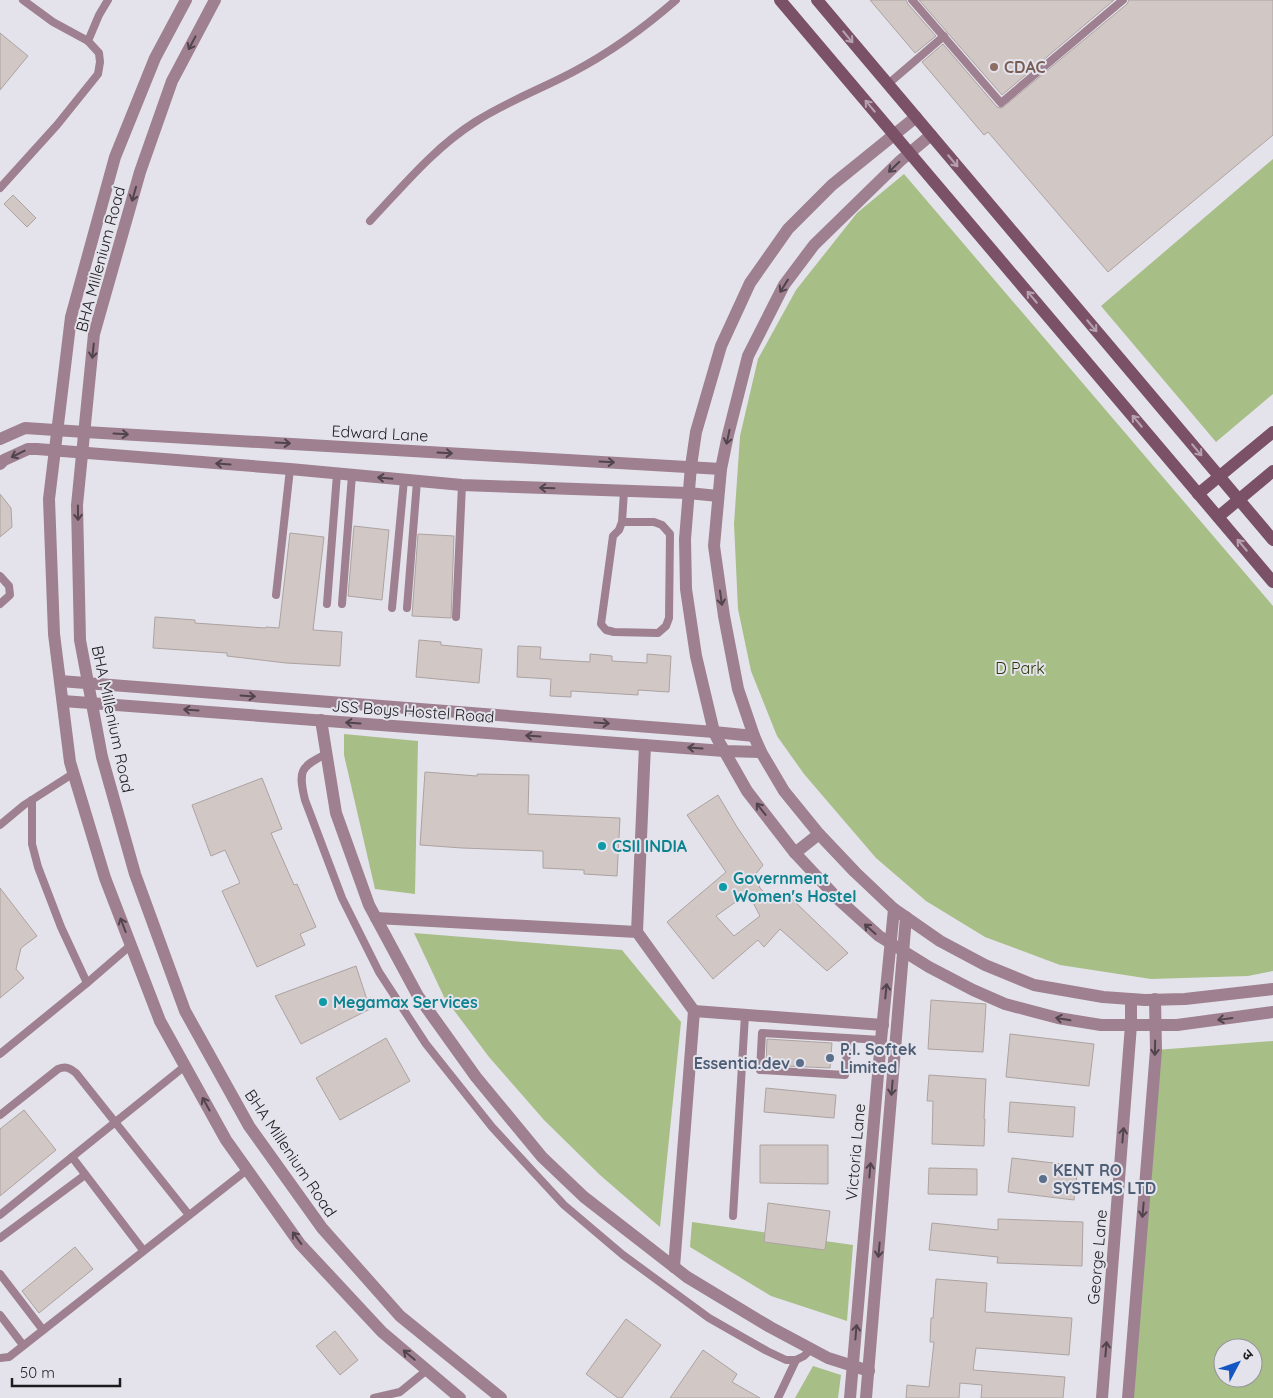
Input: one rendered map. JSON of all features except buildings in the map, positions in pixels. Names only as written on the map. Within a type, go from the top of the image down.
[{"type":"street","name":"BHA Millenium Road","points":[[186,0],[155,58],[115,157],[71,317],[49,499],[54,634],[70,762],[106,878],[160,1021],[226,1140],[300,1244],[382,1332],[460,1398]]},
{"type":"street","name":"BHA Millenium Road","points":[[215,0],[172,82],[140,172],[94,334],[78,505],[80,640],[102,758],[135,874],[185,1011],[249,1126],[322,1228],[400,1316],[501,1398]]},
{"type":"street","points":[[780,0],[1273,582]]},
{"type":"street","points":[[817,0],[1273,540]]},
{"type":"street","points":[[916,118],[832,185],[788,230],[750,283],[721,346],[696,432],[688,493],[685,539],[686,589],[696,656],[714,732],[747,791],[795,853],[838,899],[878,936],[929,967],[1006,1004],[1066,1019],[1101,1025],[1177,1025],[1273,1012]]},
{"type":"street","points":[[931,135],[900,161],[814,245],[784,285],[748,356],[728,435],[718,496],[714,546],[724,616],[738,689],[754,736],[761,752],[784,791],[819,834],[855,872],[894,909],[940,941],[985,965],[1034,985],[1104,997],[1131,999],[1185,998],[1273,989]]},
{"type":"street","name":"Edward Lane","points":[[0,439],[25,428],[722,469]]},
{"type":"street","points":[[1198,494],[1273,432]]},
{"type":"street","points":[[0,464],[4,460],[28,449],[37,449],[462,485],[688,493],[718,496]]},
{"type":"street","points":[[1218,517],[1273,471]]},
{"type":"street","name":"JSS Boys Hostel Road","points":[[60,681],[754,736]]},
{"type":"street","name":"JSS Boys Hostel Road","points":[[63,701],[724,751],[761,752]]},
{"type":"street","points":[[376,724],[377,706]]},
{"type":"street","points":[[321,720],[336,812],[369,905],[418,996],[476,1077],[542,1157],[584,1197],[687,1278],[770,1327],[828,1358],[869,1371]]},
{"type":"street","points":[[645,745],[637,932],[694,1011],[674,1267]]},
{"type":"street","points":[[795,853],[819,834]]},
{"type":"street","name":"Victoria Lane","points":[[850,1398],[894,909]]},
{"type":"street","name":"Victoria Lane","points":[[866,1398],[906,917]]},
{"type":"street","points":[[376,918],[637,932]]},
{"type":"street","name":"George Lane","points":[[1102,1398],[1132,1025],[1131,999]]},
{"type":"street","points":[[1128,1398],[1156,1050],[1155,999]]},
{"type":"street","points":[[694,1011],[883,1025]]},
{"type":"lane","points":[[0,188],[57,125],[98,74],[100,62],[99,53],[88,41],[52,22],[23,0]]},
{"type":"lane","points":[[88,41],[99,15],[108,0]]},
{"type":"lane","points":[[370,221],[444,145],[474,122],[618,47],[676,0]]},
{"type":"lane","points":[[912,0],[1001,103],[1124,0]]},
{"type":"lane","points":[[888,84],[944,36]]},
{"type":"lane","points":[[276,595],[290,469]]},
{"type":"lane","points":[[327,604],[337,474]]},
{"type":"lane","points":[[342,604],[352,475]]},
{"type":"lane","points":[[392,608],[404,480]]},
{"type":"lane","points":[[406,608],[417,481]]},
{"type":"lane","points":[[456,617],[462,485]]},
{"type":"lane","points":[[622,522],[654,522],[662,525],[670,534],[669,618],[666,626],[658,633],[614,632],[606,630],[601,624],[613,536],[619,530],[622,522],[624,491]]},
{"type":"lane","points":[[0,576],[9,586],[10,595],[0,604]]},
{"type":"lane","points":[[326,754],[313,761],[302,771],[301,783],[305,800],[342,898],[379,972],[426,1044],[492,1127],[564,1205],[616,1249],[709,1318],[786,1360],[796,1360],[804,1356],[811,1349]]},
{"type":"lane","points":[[0,825],[32,800],[74,773]]},
{"type":"lane","points":[[32,800],[32,844],[38,867],[61,928],[87,984]]},
{"type":"lane","points":[[0,1054],[87,984],[131,945]]},
{"type":"lane","points":[[733,1216],[745,1015]]},
{"type":"lane","points":[[848,1038],[845,1075],[760,1070],[762,1033],[848,1038],[881,1040]]},
{"type":"lane","points":[[0,1215],[185,1066]]},
{"type":"lane","points":[[0,1115],[58,1069],[70,1068],[76,1073],[189,1215]]},
{"type":"lane","points":[[72,1157],[143,1250]]},
{"type":"lane","points":[[0,1358],[8,1356],[24,1345],[143,1250],[248,1170]]},
{"type":"lane","points":[[0,1238],[85,1175]]},
{"type":"lane","points":[[0,1274],[43,1330]]},
{"type":"lane","points":[[0,1315],[24,1345]]},
{"type":"lane","points":[[778,1398],[796,1360]]},
{"type":"lane","points":[[374,1398],[402,1395],[427,1370]]},
{"type":"green space","points":[[1273,159],[1273,394],[1216,442],[1101,306]]},
{"type":"green space","name":"D Park","points":[[904,174],[1273,606],[1273,971],[1248,976],[1151,979],[1060,965],[985,937],[926,901],[876,858],[804,774],[777,736],[751,671],[738,609],[734,524],[740,436],[758,359],[796,290],[857,213]]},
{"type":"green space","points":[[344,734],[418,741],[415,894],[375,889],[344,755]]},
{"type":"green space","points":[[414,933],[622,950],[681,1022],[660,1227],[600,1175],[544,1120],[489,1057],[444,997]]},
{"type":"green space","points":[[1273,1041],[1273,1398],[1128,1398],[1156,1050]]},
{"type":"green space","points":[[692,1222],[853,1245],[847,1321],[771,1296],[690,1247]]},
{"type":"green space","points":[[813,1366],[841,1375],[838,1398],[795,1398]]},
{"type":"place","name":"CDAC","points":[[994,67]]},
{"type":"place","name":"CSII INDIA","points":[[602,846]]},
{"type":"place","name":"Government Women's Hostel","points":[[723,887]]},
{"type":"place","name":"Megamax Services","points":[[323,1002]]},
{"type":"place","name":"P.I. Softek Limited","points":[[830,1058]]},
{"type":"place","name":"Essentia.dev","points":[[800,1063]]},
{"type":"place","name":"KENT RO SYSTEMS LTD","points":[[1043,1179]]}]
